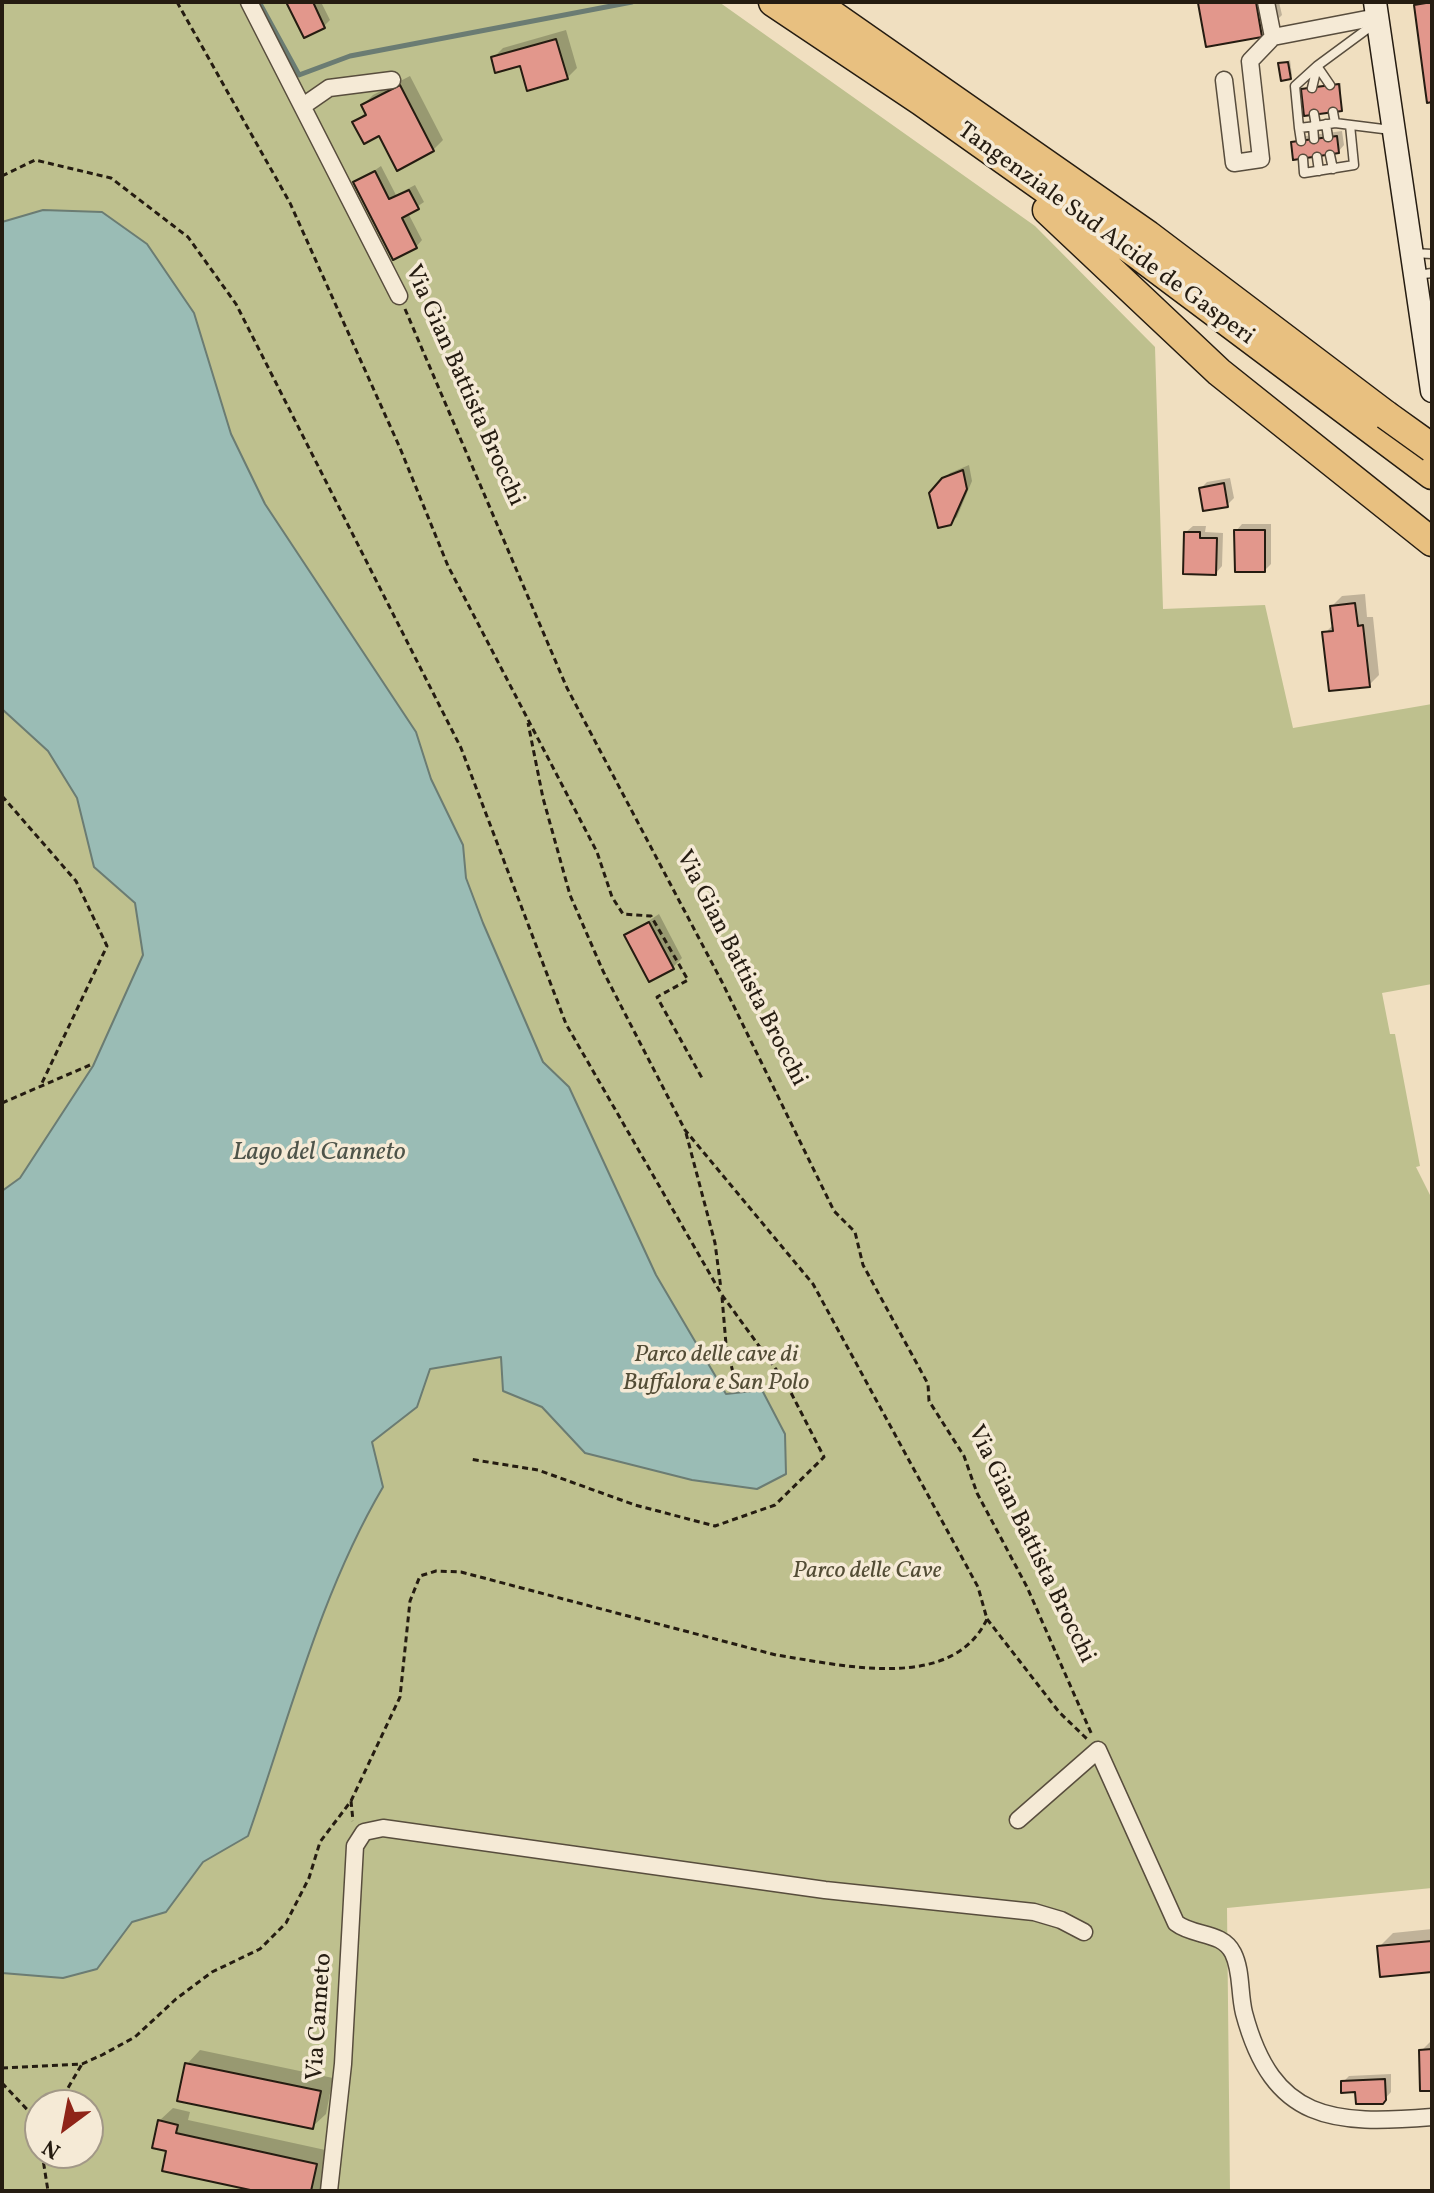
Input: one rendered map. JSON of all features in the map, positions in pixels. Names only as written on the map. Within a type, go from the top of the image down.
[{"type":"highway","name":"Tangenziale Sud Alcide de Gasperi","points":[[773,2],[921,101],[1137,254],[1432,475]]},
{"type":"highway","name":"Tangenziale Sud Alcide de Gasperi","points":[[814,2],[1135,226],[1432,448]]},
{"type":"highway","points":[[921,101],[950,142],[1061,221],[1219,372],[1432,542]]},
{"type":"main road","points":[[1377,13],[1394,131],[1422,253],[1432,391]]},
{"type":"street","name":"Via Gian Battista Brocchi","points":[[249,2],[399,296]]},
{"type":"street","points":[[1266,2],[1273,37]]},
{"type":"street","points":[[1224,80],[1234,163],[1261,159],[1250,61],[1273,37],[1377,13]]},
{"type":"street","points":[[303,106],[329,88],[392,80]]},
{"type":"street","points":[[1018,1820],[1098,1750],[1176,1923],[1189,1933],[1219,1937],[1233,1951],[1253,2041],[1265,2068],[1287,2093],[1312,2111],[1343,2119],[1432,2117]]},
{"type":"street","name":"Via Canneto","points":[[329,2191],[343,2064],[355,1846],[364,1832],[383,1828],[825,1890],[1034,1912],[1061,1920],[1084,1932]]},
{"type":"lane","points":[[1301,141],[1295,86],[1377,13]]},
{"type":"lane","points":[[1317,66],[1330,85]]},
{"type":"lane","points":[[1312,88],[1317,66]]},
{"type":"lane","points":[[1328,137],[1333,112]]},
{"type":"lane","points":[[1314,114],[1314,139]]},
{"type":"lane","points":[[1299,128],[1330,123],[1394,131]]},
{"type":"lane","points":[[1303,159],[1304,173],[1354,165],[1350,125]]},
{"type":"lane","points":[[1330,155],[1333,169]]},
{"type":"lane","points":[[1317,157],[1319,171]]},
{"type":"path","points":[[177,2],[290,203],[400,448],[448,566],[597,852],[612,897],[623,914],[651,916],[688,980],[657,997],[702,1078]]},
{"type":"path","points":[[2,176],[35,160],[111,178],[188,237],[236,304],[461,748],[566,1024],[722,1295],[786,1383],[824,1457],[775,1505],[715,1526],[635,1505],[538,1470],[469,1459]]},
{"type":"path","name":"Via Gian Battista Brocchi","points":[[399,296],[567,688],[722,982],[834,1211],[855,1232],[863,1265],[928,1384],[929,1401],[964,1456],[977,1493],[1052,1640],[1098,1750]]},
{"type":"path","points":[[528,723],[543,798],[570,895],[603,971],[685,1130],[715,1243],[726,1344],[738,1393]]},
{"type":"path","points":[[2,796],[76,881],[107,946],[42,1083]]},
{"type":"path","points":[[2,1103],[42,1083],[90,1065]]},
{"type":"path","points":[[685,1130],[813,1284],[978,1587],[987,1619],[1059,1712],[1098,1750]]},
{"type":"path","points":[[2,2068],[82,2064],[135,2037],[176,1999],[212,1972],[260,1949],[286,1923],[309,1878],[320,1842],[351,1801],[400,1697],[410,1601],[420,1576],[436,1571],[461,1572],[749,1649],[818,1662],[932,1666],[969,1648],[987,1619]]},
{"type":"path","points":[[67,2089],[82,2064]]},
{"type":"path","points":[[2,2083],[24,2106]]},
{"type":"path","points":[[45,2169],[48,2191]]},
{"type":"green space","name":"Parco delle cave di Buffalora e San Polo","points":[[2,2],[719,2],[1035,226],[1155,347],[1163,609],[1265,605],[1293,728],[1432,704],[1432,984],[1382,993],[1390,1034],[1395,1034],[1420,1166],[1416,1167],[1432,1199],[1432,1888],[1227,1908],[1230,2191],[2,2191]]},
{"type":"water","name":"Lago del Canneto","points":[[43,210],[102,212],[147,244],[194,313],[231,434],[265,504],[416,732],[431,779],[463,845],[466,878],[483,923],[543,1062],[569,1087],[656,1275],[726,1394],[762,1390],[785,1434],[786,1474],[757,1489],[692,1480],[585,1453],[542,1407],[503,1391],[501,1357],[430,1369],[417,1407],[372,1442],[383,1487],[341,1570],[323,1614],[248,1836],[203,1862],[166,1912],[132,1922],[97,1969],[63,1978],[2,1973],[2,1191],[20,1178],[93,1066],[143,955],[135,903],[94,867],[77,798],[48,751],[2,709],[2,222]]},
{"type":"building","points":[[286,2],[313,2],[325,28],[304,38]]},
{"type":"building","points":[[1192,2],[1256,2],[1262,37],[1206,47],[1198,3]]},
{"type":"building","points":[[1432,2],[1432,102],[1427,103],[1414,5]]},
{"type":"building","points":[[556,39],[568,79],[527,91],[520,66],[495,73],[491,57]]},
{"type":"building","points":[[1288,62],[1291,79],[1281,81],[1278,63]]},
{"type":"building","points":[[1339,84],[1342,111],[1304,116],[1301,89]]},
{"type":"building","points":[[400,85],[434,151],[397,171],[379,136],[364,144],[352,122],[366,115],[361,105]]},
{"type":"building","points":[[1337,136],[1339,153],[1293,160],[1291,142]]},
{"type":"building","points":[[375,171],[389,199],[409,190],[419,209],[402,218],[417,248],[393,260],[353,182]]},
{"type":"building","points":[[963,470],[967,489],[951,525],[938,528],[929,493],[942,478]]},
{"type":"building","points":[[1224,483],[1228,507],[1203,511],[1199,488]]},
{"type":"building","points":[[1234,530],[1265,530],[1265,572],[1235,572]]},
{"type":"building","points":[[1184,532],[1200,532],[1200,538],[1217,538],[1216,575],[1183,574]]},
{"type":"building","points":[[1355,603],[1358,626],[1363,625],[1370,687],[1329,691],[1322,632],[1333,631],[1330,606]]},
{"type":"building","points":[[649,922],[674,969],[649,982],[624,935]]},
{"type":"building","points":[[1432,1941],[1432,1972],[1380,1977],[1377,1946]]},
{"type":"building","points":[[1432,2049],[1432,2091],[1420,2091],[1419,2050]]},
{"type":"building","points":[[185,2063],[321,2091],[313,2129],[177,2101]]},
{"type":"building","points":[[1385,2079],[1386,2100],[1383,2104],[1356,2104],[1355,2092],[1341,2093],[1341,2081]]},
{"type":"building","points":[[158,2120],[178,2125],[176,2133],[317,2164],[311,2191],[255,2191],[162,2171],[166,2151],[152,2148]]},
{"type":"waterway","points":[[259,2],[299,75],[350,56],[632,2]]},
{"type":"park label","name":"Parco delle Cave","points":[[867,1573]]}]
